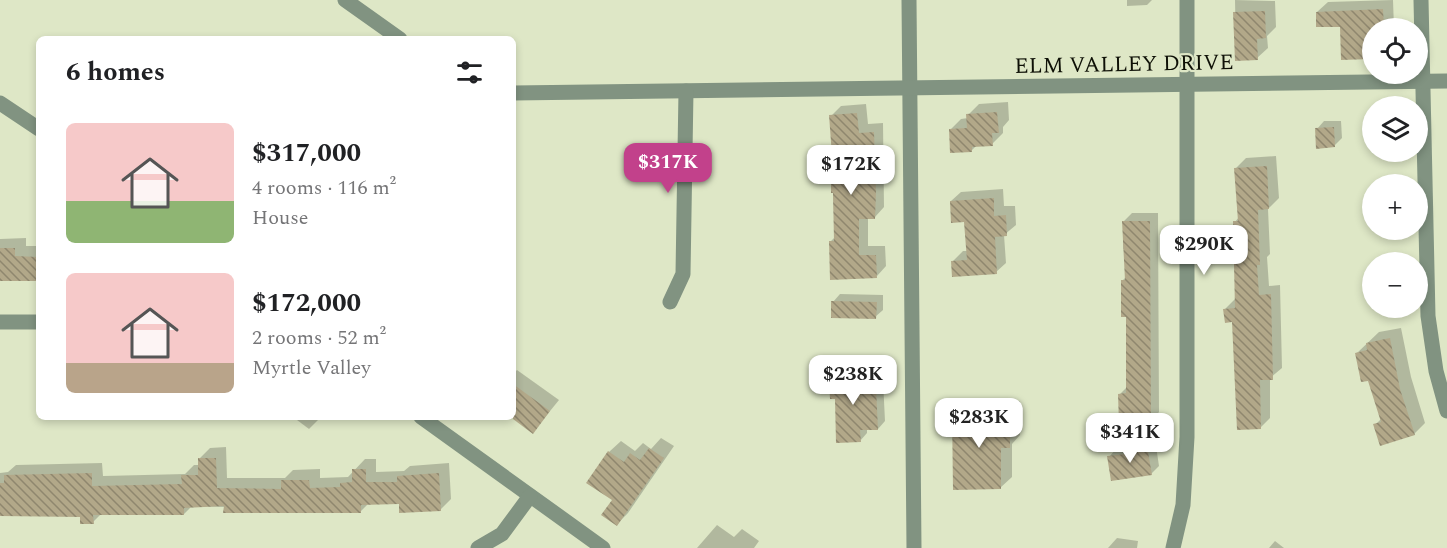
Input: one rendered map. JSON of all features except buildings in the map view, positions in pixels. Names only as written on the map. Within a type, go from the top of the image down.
[{"type":"street","points":[[345,0],[396,36]]},
{"type":"street","points":[[909,0],[914,548]]},
{"type":"street","points":[[1173,548],[1183,505],[1187,437],[1187,0]]},
{"type":"street","points":[[1421,0],[1421,18]]},
{"type":"street","name":"ELM VALLEY DRIVE","points":[[1428,81],[1447,81]]},
{"type":"street","name":"ELM VALLEY DRIVE","points":[[516,93],[1362,82]]},
{"type":"street","points":[[1421,84],[1428,316],[1436,371],[1447,411]]},
{"type":"street","points":[[670,302],[683,274],[686,91]]},
{"type":"street","points":[[0,103],[36,127]]},
{"type":"street","points":[[0,322],[36,322]]},
{"type":"street","points":[[425,420],[603,548]]},
{"type":"street","points":[[478,548],[502,534],[530,496]]}]
